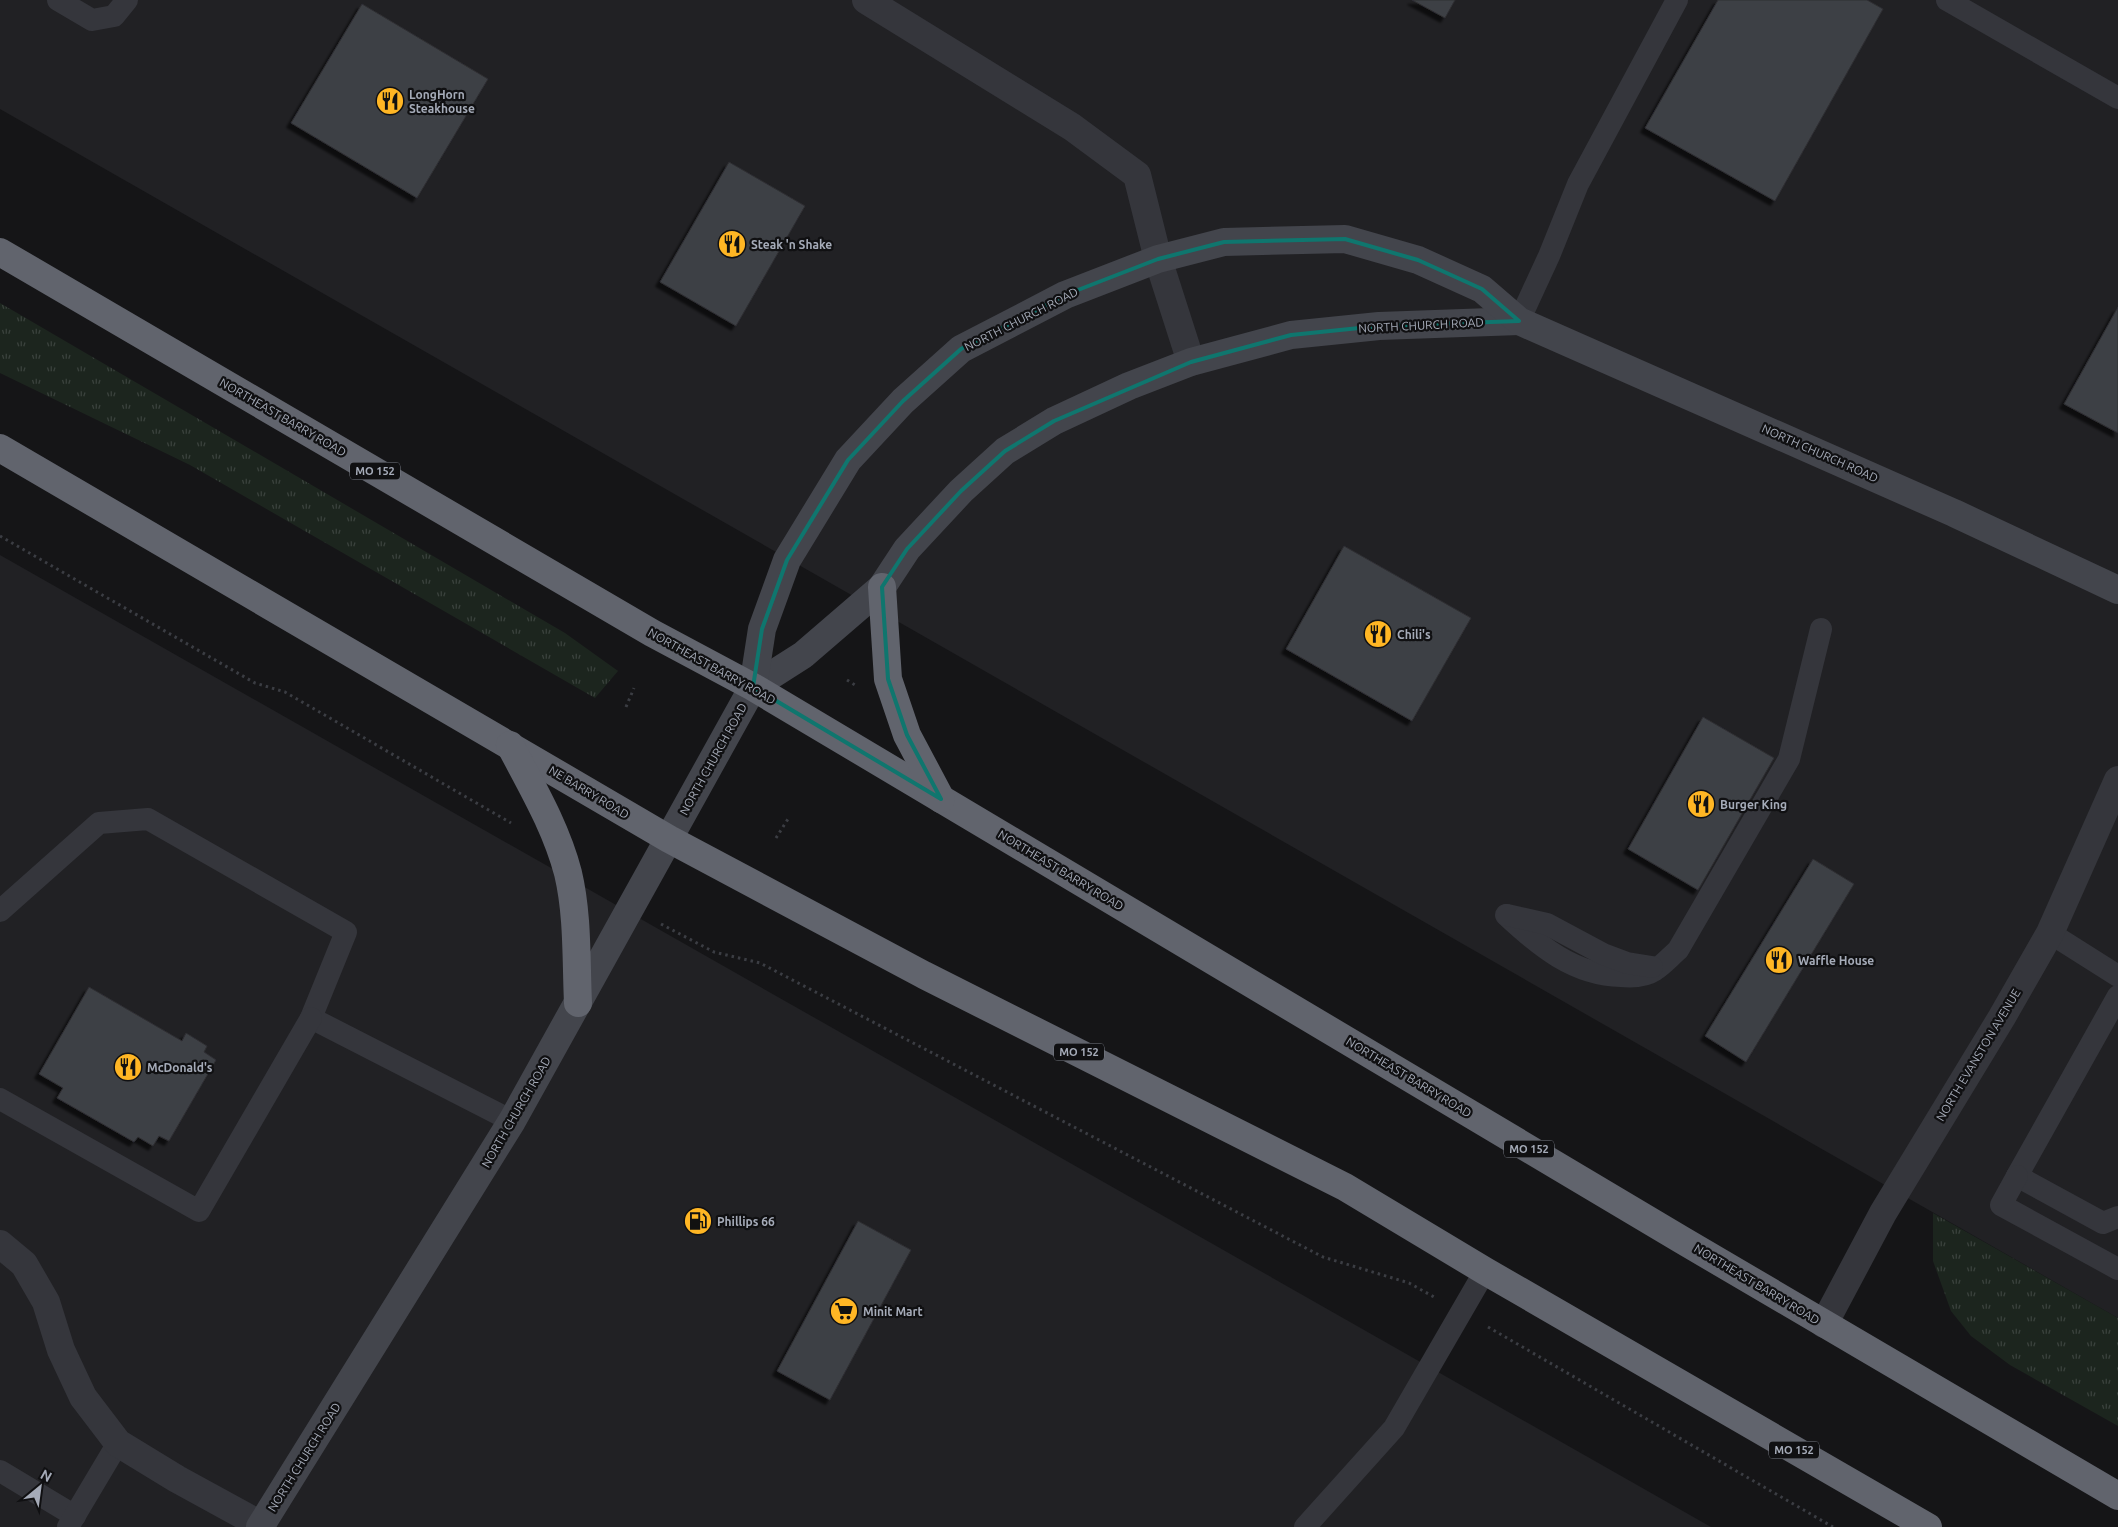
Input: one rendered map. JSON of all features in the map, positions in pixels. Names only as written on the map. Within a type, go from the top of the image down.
[{"type":"highway","name":"NORTHEAST BARRY ROAD","points":[[0,252],[652,633],[753,687],[1824,1324],[2118,1496]]},
{"type":"highway","name":"MO 152","points":[[0,448],[510,745]]},
{"type":"highway","points":[[882,587],[888,679],[907,734],[941,799]]},
{"type":"highway","points":[[510,745],[553,827],[568,874],[574,916],[578,1003]]},
{"type":"highway","name":"NE BARRY ROAD","points":[[510,745],[669,839]]},
{"type":"highway","name":"MO 152","points":[[669,839],[924,975],[1346,1187],[1485,1271],[1928,1527]]},
{"type":"main road","name":"NORTH CHURCH ROAD","points":[[263,1527],[512,1121],[753,687],[762,629],[786,560],[848,460],[903,401],[961,349],[1065,295],[1158,259],[1224,242],[1345,239],[1418,260],[1482,289],[1519,321],[1954,513],[2118,590]]},
{"type":"main road","name":"NORTH CHURCH ROAD","points":[[753,687],[803,655],[882,587],[907,549],[960,491],[1005,451],[1063,417],[1129,386],[1191,362],[1291,335],[1379,326],[1519,321]]},
{"type":"street","points":[[866,0],[1072,127],[1137,175],[1158,259],[1191,362]]},
{"type":"street","name":"NORTH EVANSTON AVENUE","points":[[1824,1324],[1884,1213],[2002,1017],[2050,933],[2118,780]]},
{"type":"street","points":[[0,1244],[24,1264],[46,1302],[61,1350],[83,1397],[118,1443],[177,1479],[263,1527]]},
{"type":"lane","points":[[58,0],[92,20],[114,16],[127,0]]},
{"type":"lane","points":[[1519,321],[1549,256],[1578,184],[1677,0]]},
{"type":"lane","points":[[1947,0],[2118,98]]},
{"type":"lane","points":[[1506,915],[1538,945],[1572,965],[1601,976],[1632,977],[1658,968],[1678,950],[1789,758],[1821,629]]},
{"type":"lane","points":[[0,911],[99,823],[148,819],[346,932],[311,1018],[199,1211],[0,1099]]},
{"type":"lane","points":[[2050,933],[2118,976]]},
{"type":"lane","points":[[2118,996],[2001,1205],[2118,1269]]},
{"type":"lane","points":[[311,1018],[512,1121]]},
{"type":"lane","points":[[2017,1176],[2103,1224],[2118,1217]]},
{"type":"lane","points":[[1305,1527],[1394,1428],[1485,1271]]},
{"type":"lane","points":[[0,1471],[71,1521],[118,1443]]},
{"type":"path","points":[[0,536],[255,684],[285,692],[514,825]]},
{"type":"path","points":[[626,707],[634,688]]},
{"type":"path","points":[[776,838],[788,819]]},
{"type":"path","points":[[714,952],[760,963],[1323,1257],[1409,1283]]},
{"type":"path","points":[[1492,1329],[1833,1527]]},
{"type":"highlighted area","points":[[1345,239],[1418,260],[1482,289],[1519,321],[1379,326],[1291,335],[1191,362],[1054,421],[1005,451],[961,491],[907,549],[882,587],[888,679],[907,735],[941,799],[753,687],[762,629],[787,560],[848,460],[903,401],[961,349],[1065,295],[1158,259],[1224,242]]},
{"type":"shaded area","points":[[0,0],[2118,0],[2118,1318],[0,109]]},
{"type":"shaded area","points":[[0,555],[1711,1527],[0,1527]]},
{"type":"green space","points":[[0,303],[565,633],[618,671],[595,698],[190,465],[0,373]]},
{"type":"green space","points":[[1933,1213],[2118,1318],[2118,1426],[2010,1365],[1971,1336],[1951,1311],[1933,1261]]},
{"type":"building","points":[[1412,0],[1455,0],[1445,18]]},
{"type":"building","points":[[1718,0],[1867,0],[1883,9],[1775,201],[1645,128]]},
{"type":"building","name":"LongHorn Steakhouse","points":[[362,4],[488,79],[417,198],[291,123]]},
{"type":"building","name":"Steak 'n Shake","points":[[729,162],[805,206],[736,326],[660,282]]},
{"type":"building","points":[[2118,307],[2118,433],[2064,404]]},
{"type":"building","name":"Chili's","points":[[1344,546],[1471,618],[1412,721],[1286,649]]},
{"type":"building","name":"Burger King","points":[[1703,717],[1774,758],[1698,890],[1628,849]]},
{"type":"building","name":"Waffle House","points":[[1813,859],[1854,884],[1746,1062],[1705,1036]]},
{"type":"building","name":"McDonald's","points":[[89,987],[182,1041],[186,1033],[207,1046],[204,1052],[216,1060],[169,1141],[159,1136],[153,1146],[138,1137],[134,1142],[57,1098],[63,1088],[39,1074]]},
{"type":"building","name":"Minit Mart","points":[[858,1221],[911,1250],[830,1400],[777,1371]]},
{"type":"place","name":"LongHorn Steakhouse","points":[[390,101]]},
{"type":"place","name":"Steak 'n Shake","points":[[732,244]]},
{"type":"place","name":"Chili's","points":[[1378,634]]},
{"type":"place","name":"Burger King","points":[[1701,804]]},
{"type":"place","name":"Waffle House","points":[[1779,960]]},
{"type":"place","name":"McDonald's","points":[[128,1067]]},
{"type":"place","name":"Phillips 66","points":[[698,1221]]},
{"type":"place","name":"Minit Mart","points":[[844,1311]]}]
